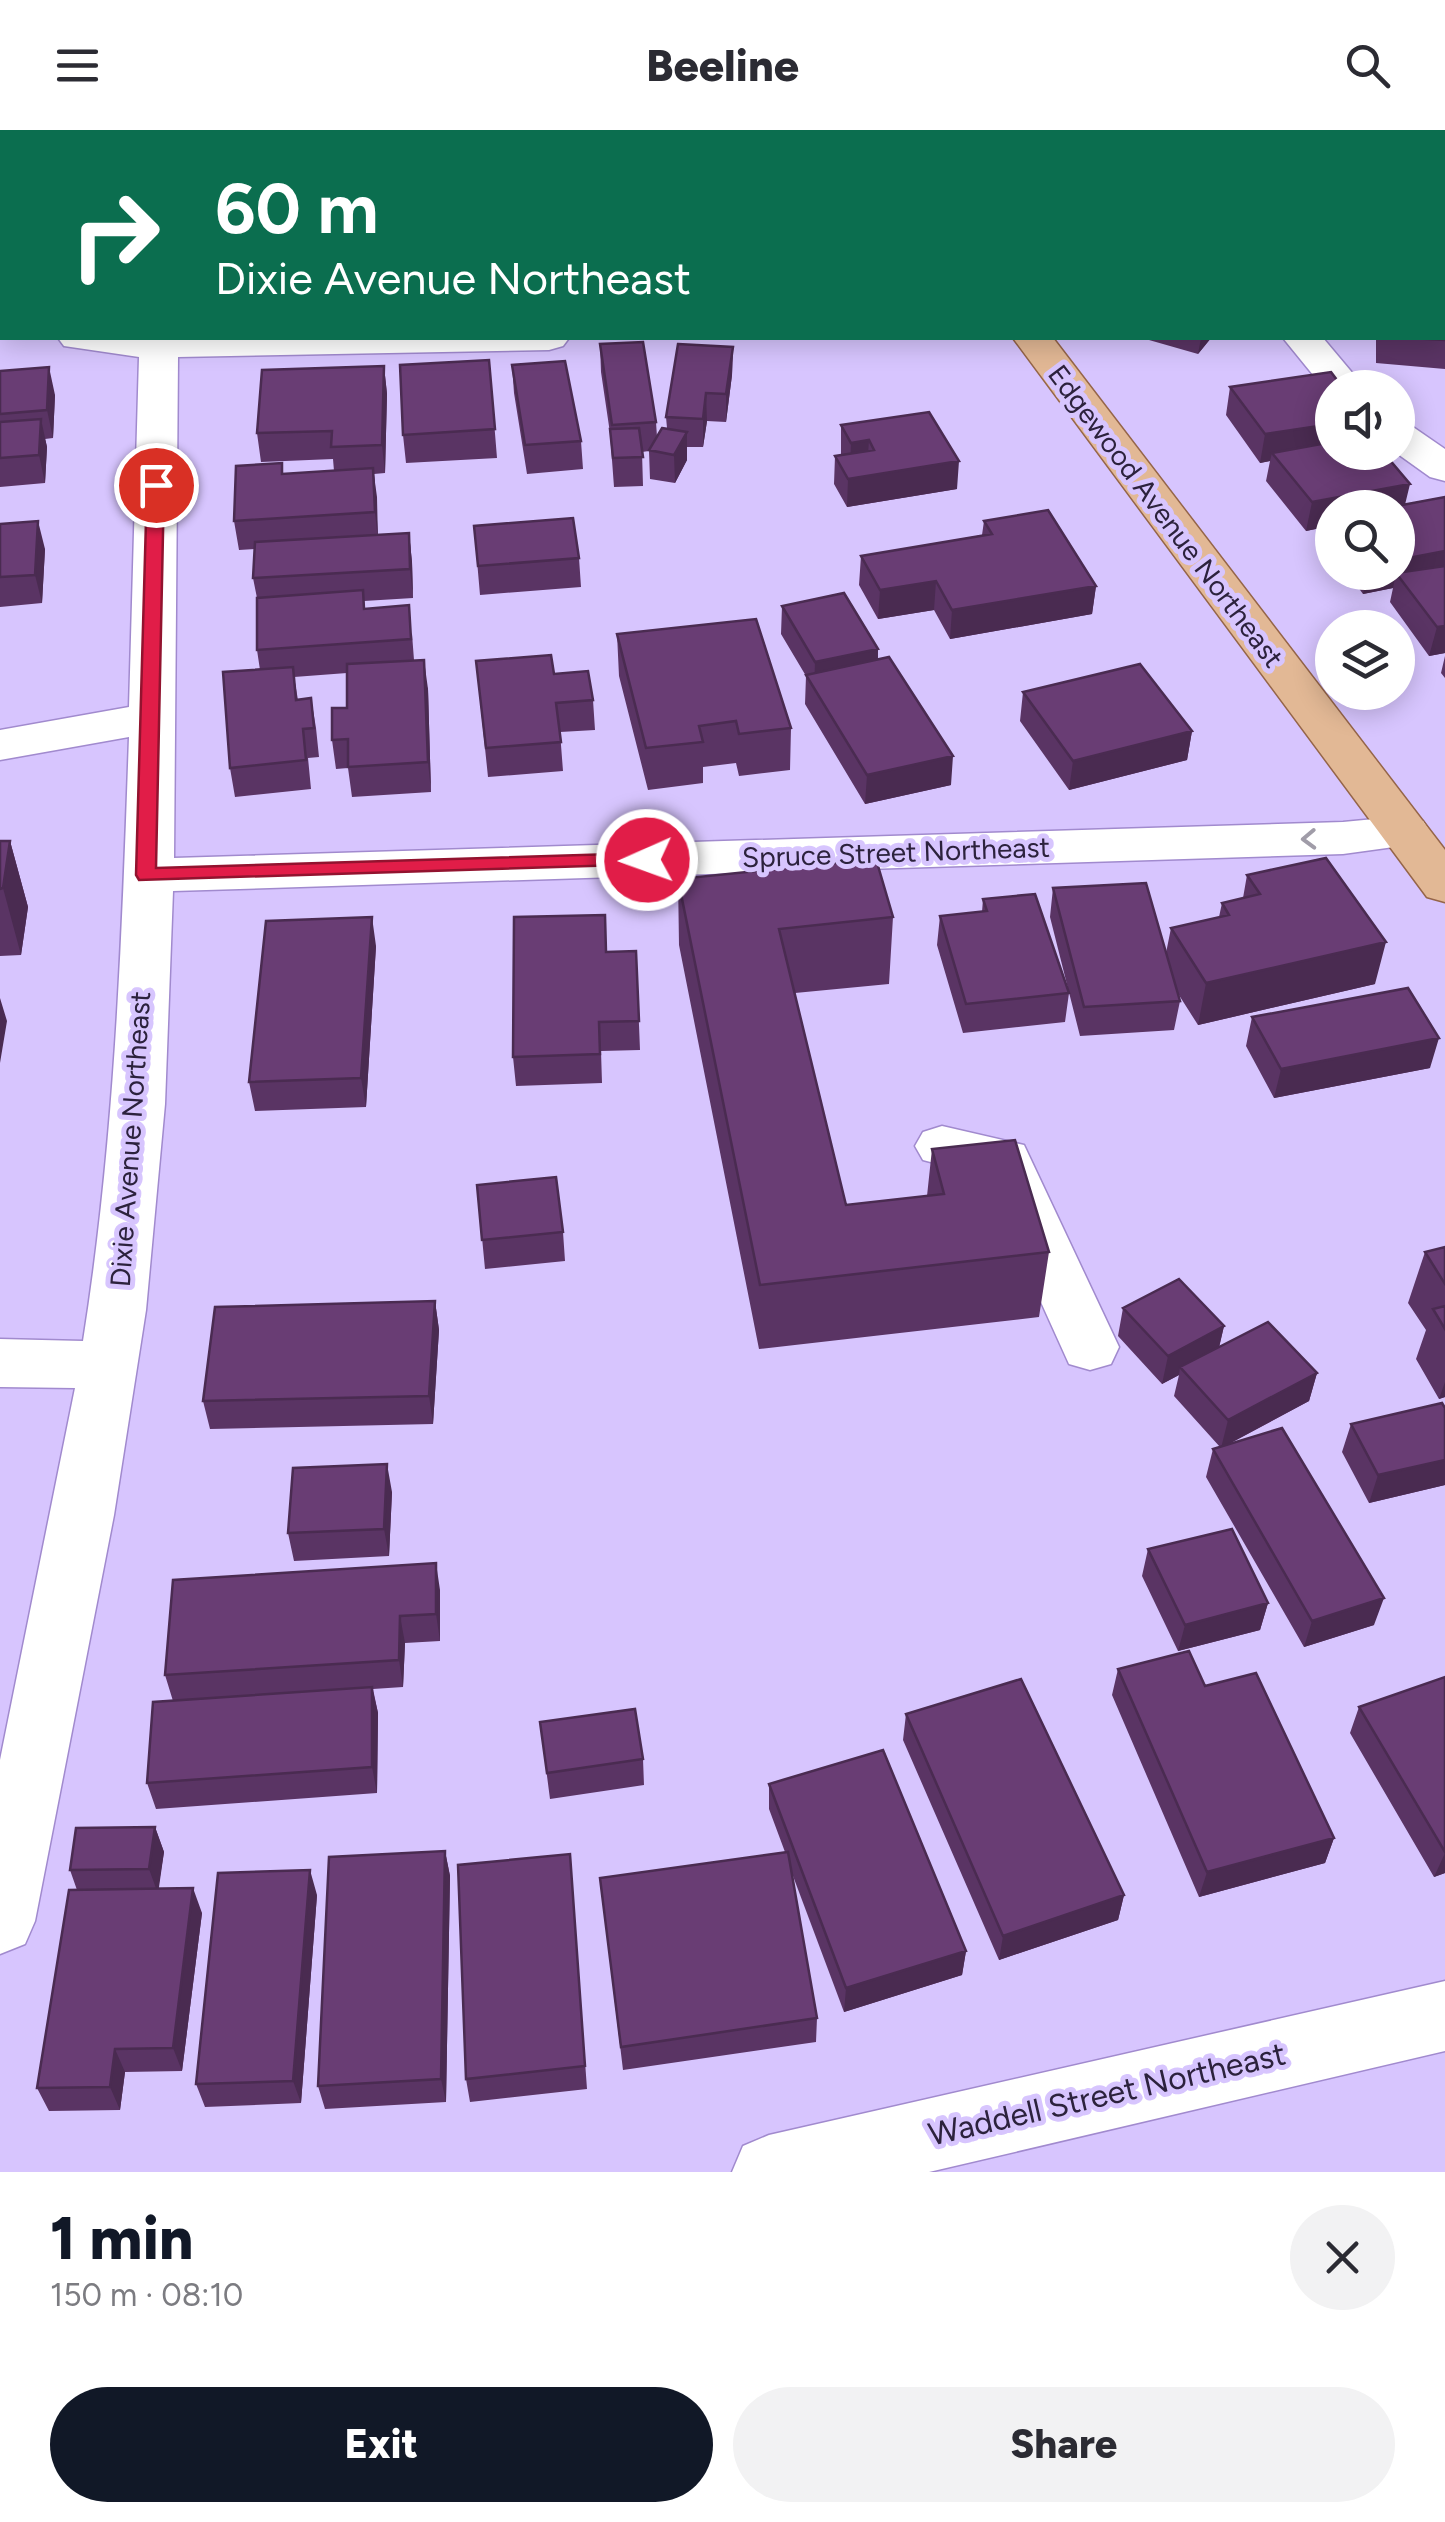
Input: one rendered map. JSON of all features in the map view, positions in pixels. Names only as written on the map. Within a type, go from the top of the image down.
[{"type":"main road","name":"Edgewood Avenue Northeast","points":[[1035,340],[1445,885]]},
{"type":"street","points":[[89,340],[159,346],[452,340]]},
{"type":"street","points":[[1304,340],[1330,370]]},
{"type":"street","name":"Dixie Avenue Northeast","points":[[0,1922],[86,1499],[116,1319],[138,1104],[159,346]]},
{"type":"street","points":[[1415,448],[1445,468]]},
{"type":"street","points":[[0,745],[149,739]]},
{"type":"street","points":[[0,765],[149,739]]},
{"type":"street","name":"Spruce Street Northeast","points":[[146,875],[1337,838],[1406,832]]},
{"type":"street","points":[[942,1146],[1004,1160],[1090,1347]]},
{"type":"street","points":[[0,1363],[106,1365]]},
{"type":"street","name":"Waddell Street Northeast","points":[[769,2172],[1445,2016]]},
{"type":"building","points":[[643,342],[656,422],[612,425],[600,344]]},
{"type":"building","points":[[678,344],[733,347],[726,394],[706,393],[703,419],[666,417]]},
{"type":"building","points":[[489,360],[495,429],[403,435],[400,365]]},
{"type":"building","points":[[565,361],[581,441],[525,445],[512,365]]},
{"type":"building","points":[[384,366],[382,445],[331,447],[332,431],[257,433],[262,370]]},
{"type":"building","points":[[49,367],[47,410],[0,414],[0,371]]},
{"type":"building","points":[[1315,374],[1315,427],[1265,434],[1230,387]]},
{"type":"building","points":[[929,412],[959,461],[848,479],[835,456],[874,450],[869,440],[851,443],[841,425]]},
{"type":"building","points":[[41,419],[39,455],[0,458],[0,422]]},
{"type":"building","points":[[639,428],[643,457],[613,458],[610,429]]},
{"type":"building","points":[[662,428],[687,432],[674,455],[649,450]]},
{"type":"building","points":[[1315,445],[1315,470],[1398,470],[1410,484],[1377,490],[1315,490],[1312,502],[1272,453]]},
{"type":"building","points":[[282,463],[282,474],[373,468],[375,512],[234,521],[236,466]]},
{"type":"building","points":[[1445,497],[1445,551],[1415,557],[1415,503]]},
{"type":"building","points":[[1048,510],[1096,586],[952,610],[936,581],[880,590],[861,556],[992,534],[984,521]]},
{"type":"building","points":[[573,518],[579,558],[478,566],[474,526]]},
{"type":"building","points":[[38,521],[35,575],[0,577],[0,524]]},
{"type":"building","points":[[409,533],[410,569],[253,578],[255,542]]},
{"type":"building","points":[[1445,566],[1445,626],[1437,627],[1409,590],[1415,590],[1415,570]]},
{"type":"building","points":[[363,590],[364,609],[409,605],[411,639],[257,650],[257,598]]},
{"type":"building","points":[[844,593],[878,649],[815,662],[782,606]]},
{"type":"building","points":[[756,619],[791,728],[739,734],[736,721],[699,726],[703,742],[646,748],[617,634]]},
{"type":"building","points":[[551,655],[554,674],[588,671],[593,700],[556,703],[561,742],[486,748],[476,661]]},
{"type":"building","points":[[889,657],[953,756],[867,775],[806,675]]},
{"type":"building","points":[[424,660],[428,762],[348,767],[348,739],[332,740],[332,708],[347,708],[347,664]]},
{"type":"building","points":[[1140,664],[1192,731],[1073,761],[1023,692]]},
{"type":"building","points":[[293,667],[296,700],[311,698],[314,728],[303,729],[306,760],[230,768],[223,672]]},
{"type":"building","points":[[0,841],[10,841],[0,889]]},
{"type":"building","points":[[1326,858],[1386,942],[1206,983],[1171,928],[1229,915],[1222,903],[1260,894],[1247,875]]},
{"type":"building","points":[[876,859],[893,917],[779,929],[846,1205],[944,1194],[932,1149],[1015,1140],[1049,1252],[760,1285],[678,879]]},
{"type":"building","points":[[1146,883],[1180,1001],[1084,1007],[1053,888]]},
{"type":"building","points":[[1035,894],[1069,993],[966,1004],[940,916],[987,911],[983,899]]},
{"type":"building","points":[[605,915],[606,952],[636,951],[639,1021],[599,1022],[600,1054],[513,1057],[514,917]]},
{"type":"building","points":[[372,917],[361,1078],[249,1082],[266,921]]},
{"type":"building","points":[[1408,988],[1439,1038],[1281,1069],[1252,1017]]},
{"type":"building","points":[[556,1177],[563,1232],[482,1240],[477,1185]]},
{"type":"building","points":[[1445,1247],[1445,1284],[1425,1252]]},
{"type":"building","points":[[1179,1279],[1224,1326],[1168,1356],[1123,1308]]},
{"type":"building","points":[[435,1301],[429,1396],[203,1401],[215,1307]]},
{"type":"building","points":[[1445,1306],[1445,1329],[1433,1309]]},
{"type":"building","points":[[1268,1322],[1317,1373],[1228,1420],[1180,1367]]},
{"type":"building","points":[[1442,1403],[1445,1460],[1378,1475],[1351,1424]]},
{"type":"building","points":[[1282,1428],[1384,1598],[1312,1621],[1213,1449]]},
{"type":"building","points":[[387,1464],[384,1529],[288,1533],[293,1468]]},
{"type":"building","points":[[1232,1529],[1268,1603],[1185,1625],[1148,1549]]},
{"type":"building","points":[[436,1563],[436,1614],[400,1616],[399,1660],[165,1675],[173,1580]]},
{"type":"building","points":[[1189,1651],[1205,1686],[1256,1673],[1334,1838],[1207,1872],[1118,1669]]},
{"type":"building","points":[[1445,1677],[1445,1852],[1359,1707]]},
{"type":"building","points":[[1021,1679],[1124,1895],[1003,1936],[906,1714]]},
{"type":"building","points":[[372,1687],[372,1767],[147,1783],[153,1702]]},
{"type":"building","points":[[635,1709],[643,1759],[547,1773],[540,1722]]},
{"type":"building","points":[[883,1750],[966,1951],[846,1988],[769,1784]]},
{"type":"building","points":[[155,1827],[149,1869],[70,1870],[76,1828]]},
{"type":"building","points":[[445,1851],[441,2079],[318,2086],[329,1857]]},
{"type":"building","points":[[788,1852],[817,2018],[621,2047],[600,1878]]},
{"type":"building","points":[[570,1854],[585,2066],[466,2079],[458,1865]]},
{"type":"building","points":[[310,1870],[293,2081],[196,2084],[218,1873]]},
{"type":"building","points":[[193,1888],[173,2048],[115,2049],[110,2087],[37,2088],[69,1890]]},
{"type":"route","points":[[156,485],[146,875],[647,860]]}]
